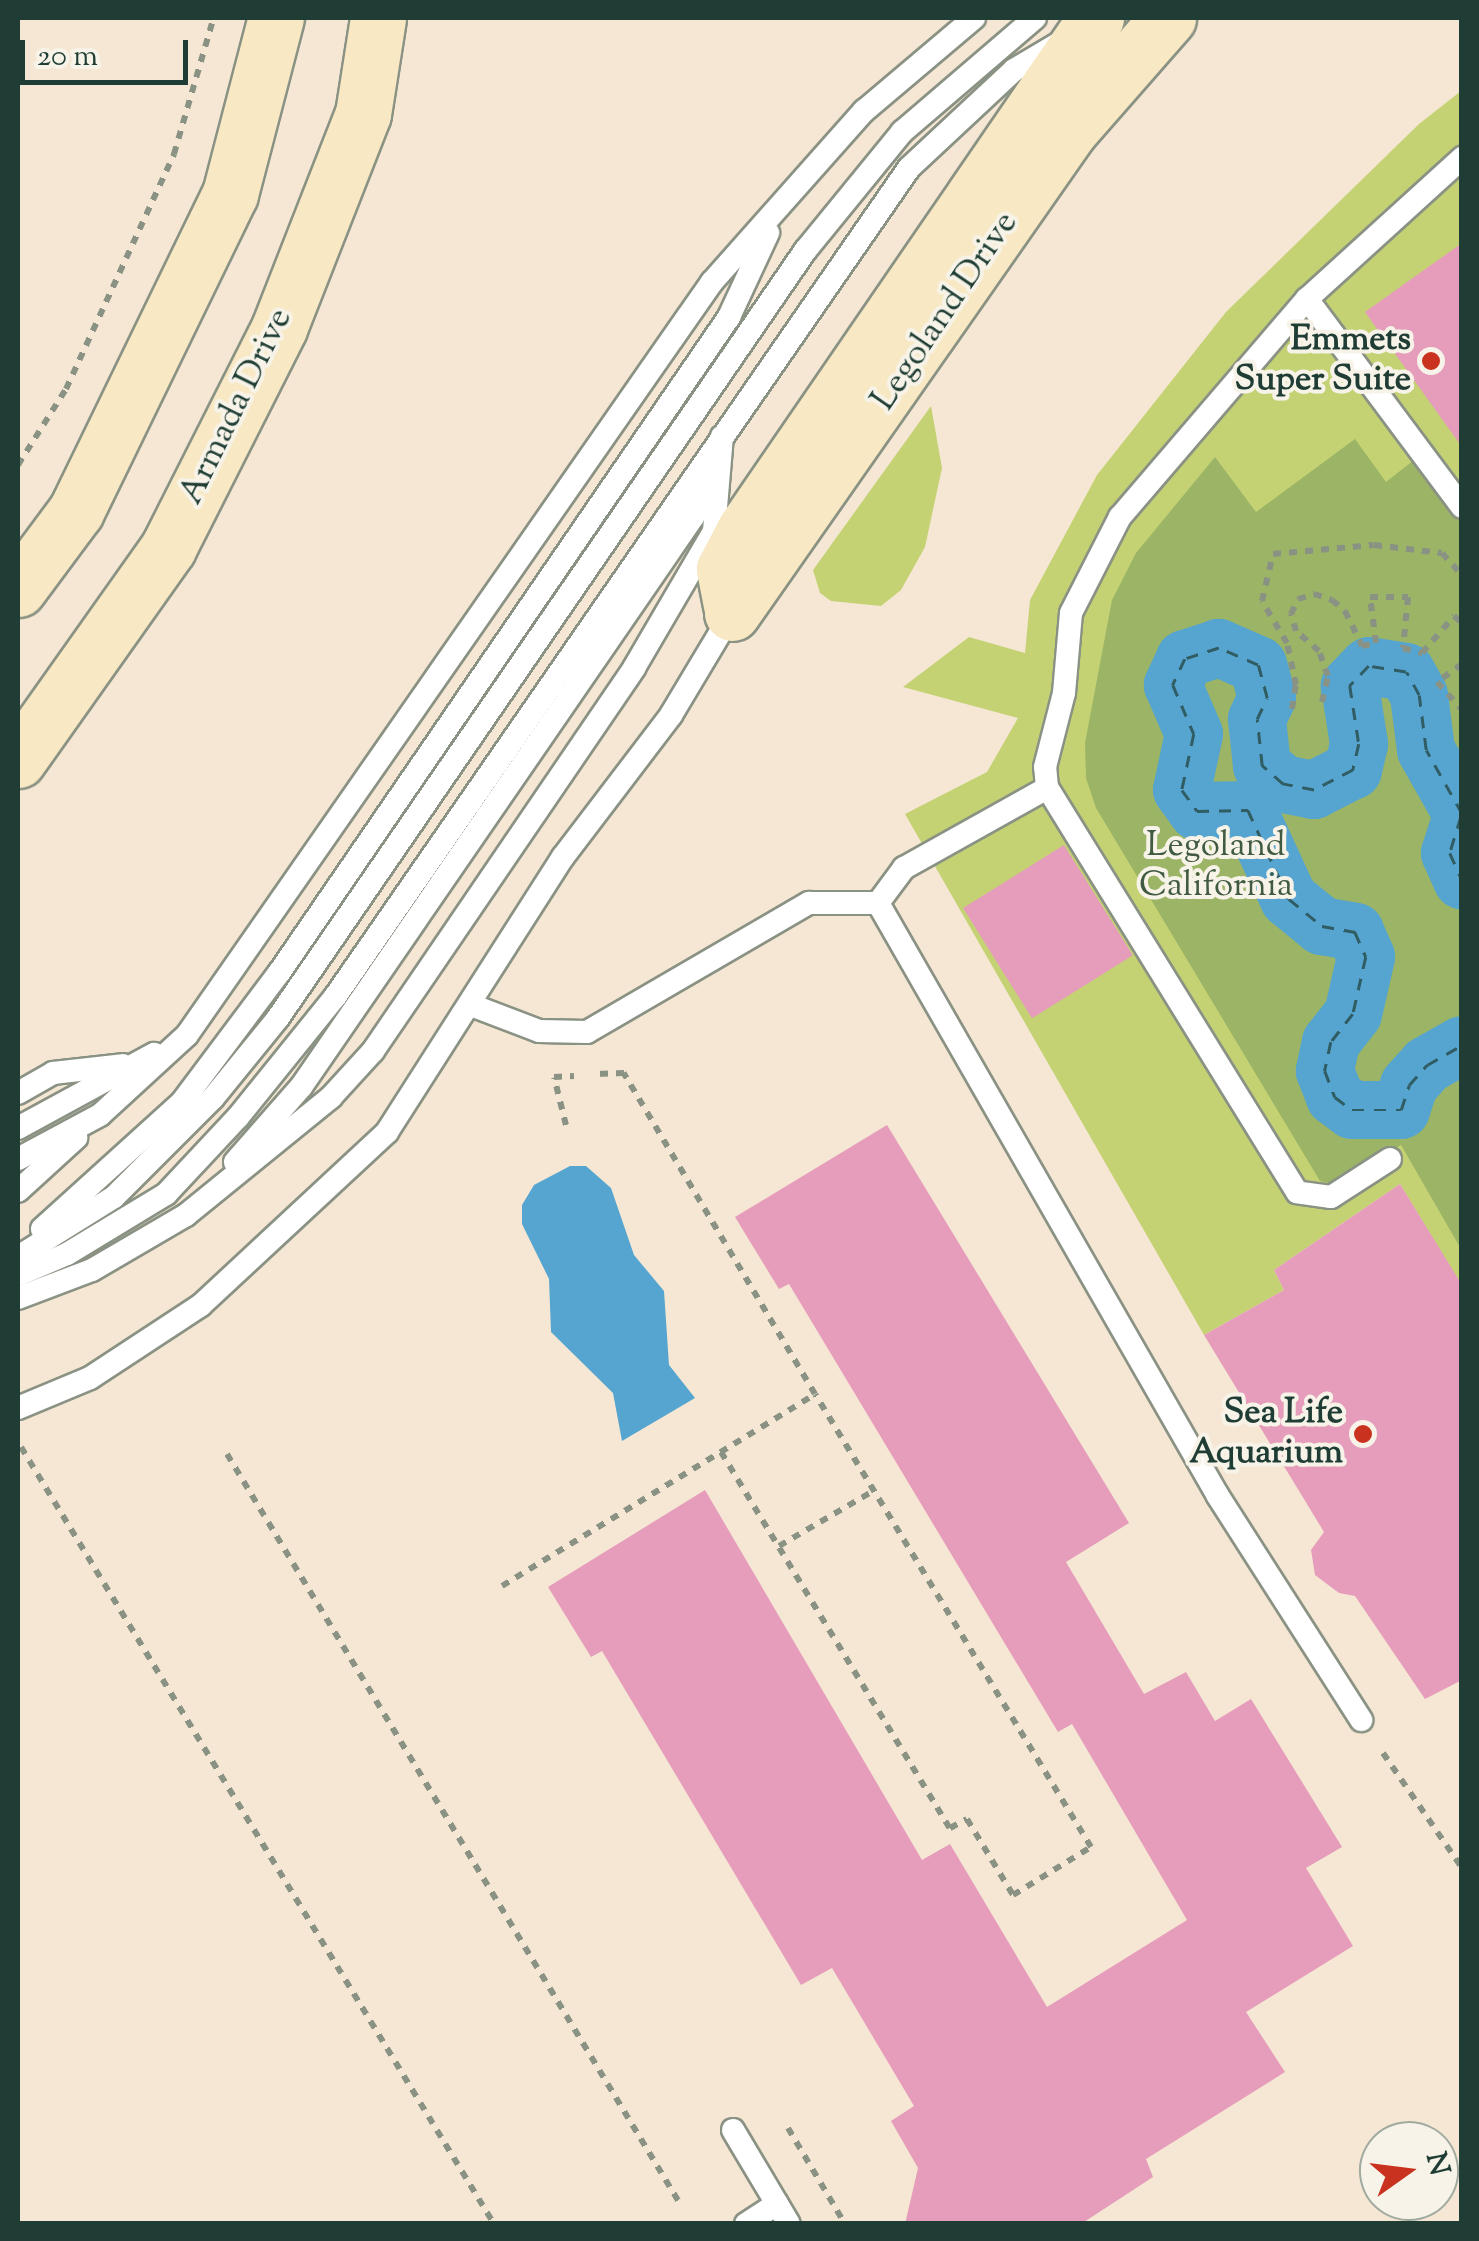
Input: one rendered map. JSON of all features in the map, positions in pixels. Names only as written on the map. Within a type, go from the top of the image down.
[{"type":"main road","points":[[18,589],[76,511],[230,194],[276,18]]},
{"type":"main road","name":"Armada Drive","points":[[18,760],[168,548],[278,328],[362,114],[378,18]]},
{"type":"main road","name":"Legoland Drive","points":[[732,613],[1070,130],[1168,18]]},
{"type":"main road","name":"Legoland Drive","points":[[732,613],[724,569],[745,529],[1072,21]]},
{"type":"lane","points":[[18,1191],[187,1035],[712,282],[778,213],[864,111],[974,18]]},
{"type":"lane","points":[[18,1254],[114,1197],[214,1098],[278,1018],[804,251],[902,132],[1072,21]]},
{"type":"lane","points":[[18,1275],[67,1254],[166,1194],[238,1117],[335,996],[909,168],[1072,21]]},
{"type":"lane","points":[[1390,1160],[1331,1197],[1297,1192],[1047,788],[1045,766],[1064,693],[1072,613],[1120,517],[1307,298],[1462,158]]},
{"type":"lane","points":[[18,1254],[182,1102],[279,973],[729,316],[778,213]]},
{"type":"lane","points":[[1307,298],[1462,507]]},
{"type":"lane","points":[[18,1298],[92,1270],[186,1215],[331,1097],[386,1032],[634,668],[714,531],[723,432]]},
{"type":"lane","points":[[186,1215],[302,1087],[693,517],[723,432]]},
{"type":"lane","points":[[18,1408],[90,1378],[201,1305],[387,1132],[563,857],[671,715],[732,613]]},
{"type":"lane","points":[[878,903],[904,868],[1047,788]]},
{"type":"lane","points":[[471,1005],[539,1031],[587,1032],[809,904],[878,903]]},
{"type":"lane","points":[[878,903],[1218,1496],[1361,1720]]},
{"type":"lane","points":[[18,1128],[187,1035]]},
{"type":"lane","points":[[18,1093],[53,1074],[136,1063]]},
{"type":"lane","points":[[18,1159],[100,1115]]},
{"type":"lane","points":[[732,2130],[783,2214],[746,2224]]},
{"type":"path","points":[[18,466],[66,388],[174,154],[214,18]]},
{"type":"path","points":[[1292,709],[1296,685],[1287,643],[1262,601],[1272,554],[1374,544],[1442,553],[1462,575]]},
{"type":"path","points":[[1322,702],[1328,676],[1319,651],[1296,631],[1292,614],[1298,599],[1314,594],[1332,600],[1345,610],[1362,646],[1376,643],[1370,597],[1408,598],[1403,648],[1422,654],[1454,616],[1462,622]]},
{"type":"path","points":[[1462,664],[1437,682],[1462,710]]},
{"type":"path","points":[[566,1126],[554,1077],[624,1072],[1091,1847],[1013,1895],[967,1818],[950,1828],[721,1452]]},
{"type":"path","points":[[502,1586],[815,1394]]},
{"type":"path","points":[[19,1444],[494,2224]]},
{"type":"path","points":[[227,1454],[679,2202]]},
{"type":"path","points":[[779,1546],[875,1490]]},
{"type":"path","points":[[1361,1720],[1462,1868]]},
{"type":"path","points":[[788,2128],[845,2224]]},
{"type":"green space","name":"Legoland California","points":[[1461,91],[1461,1285],[1400,1184],[1274,1270],[1284,1290],[1204,1335],[905,814],[987,772],[1018,718],[903,687],[969,637],[1025,653],[1030,600],[1097,475],[1226,312],[1419,124]]},
{"type":"green space","points":[[931,406],[942,468],[925,547],[901,590],[881,606],[831,601],[820,593],[813,570]]},
{"type":"green space","points":[[1355,439],[1386,482],[1419,456],[1461,518],[1461,1249],[1401,1145],[1337,1185],[1320,1181],[1096,808],[1086,778],[1085,743],[1112,600],[1136,553],[1215,457],[1256,512]]},
{"type":"water","points":[[570,1166],[586,1166],[611,1188],[634,1255],[664,1291],[669,1365],[695,1398],[622,1441],[613,1393],[551,1332],[549,1279],[522,1224],[522,1205],[534,1185]]},
{"type":"building","name":"Emmets Super Suite","points":[[1462,243],[1462,447],[1365,312]]},
{"type":"building","points":[[1064,845],[1133,955],[1032,1018],[963,908]]},
{"type":"building","points":[[887,1125],[1129,1523],[1066,1562],[1144,1694],[1186,1672],[1215,1721],[1251,1699],[1342,1847],[1306,1868],[1353,1946],[1246,2012],[1285,2072],[1146,2159],[1153,2177],[1081,2224],[905,2224],[918,2168],[891,2121],[914,2106],[832,1968],[801,1985],[602,1651],[591,1657],[548,1587],[705,1490],[922,1860],[950,1844],[1047,2007],[1187,1920],[1072,1724],[1058,1732],[789,1284],[779,1289],[735,1217]]},
{"type":"building","name":"Sea Life Aquarium","points":[[1400,1184],[1462,1285],[1462,1680],[1425,1699],[1355,1596],[1339,1593],[1315,1575],[1311,1550],[1324,1532],[1204,1335],[1284,1290],[1274,1270]]},
{"type":"waterway","points":[[1462,814],[1426,750],[1419,695],[1406,672],[1369,666],[1350,686],[1359,744],[1353,770],[1314,790],[1283,784],[1262,766],[1257,719],[1267,698],[1258,665],[1219,648],[1185,659],[1173,685],[1194,734],[1182,790],[1197,811],[1248,810],[1289,899],[1322,926],[1355,932],[1366,957],[1353,1014],[1331,1042],[1325,1071],[1335,1097],[1352,1110],[1401,1110],[1409,1085],[1427,1065],[1462,1045]]},
{"type":"waterway","points":[[1462,816],[1450,853],[1462,880]]},
{"type":"ferry route","points":[[1462,814],[1426,750],[1419,695],[1406,672],[1369,666],[1350,686],[1359,744],[1353,770],[1314,790],[1283,784],[1262,766],[1257,719],[1267,698],[1258,665],[1219,648],[1185,659],[1173,685],[1194,734],[1182,790],[1197,811],[1248,810],[1289,899],[1322,926],[1355,932],[1366,957],[1353,1014],[1331,1042],[1325,1071],[1335,1097],[1352,1110],[1401,1110],[1409,1085],[1427,1065],[1462,1045]]},
{"type":"ferry route","points":[[1461,817],[1450,853],[1462,880]]},
{"type":"place","name":"Emmets Super Suite","points":[[1431,361]]},
{"type":"place","name":"Sea Life Aquarium","points":[[1363,1434]]}]
